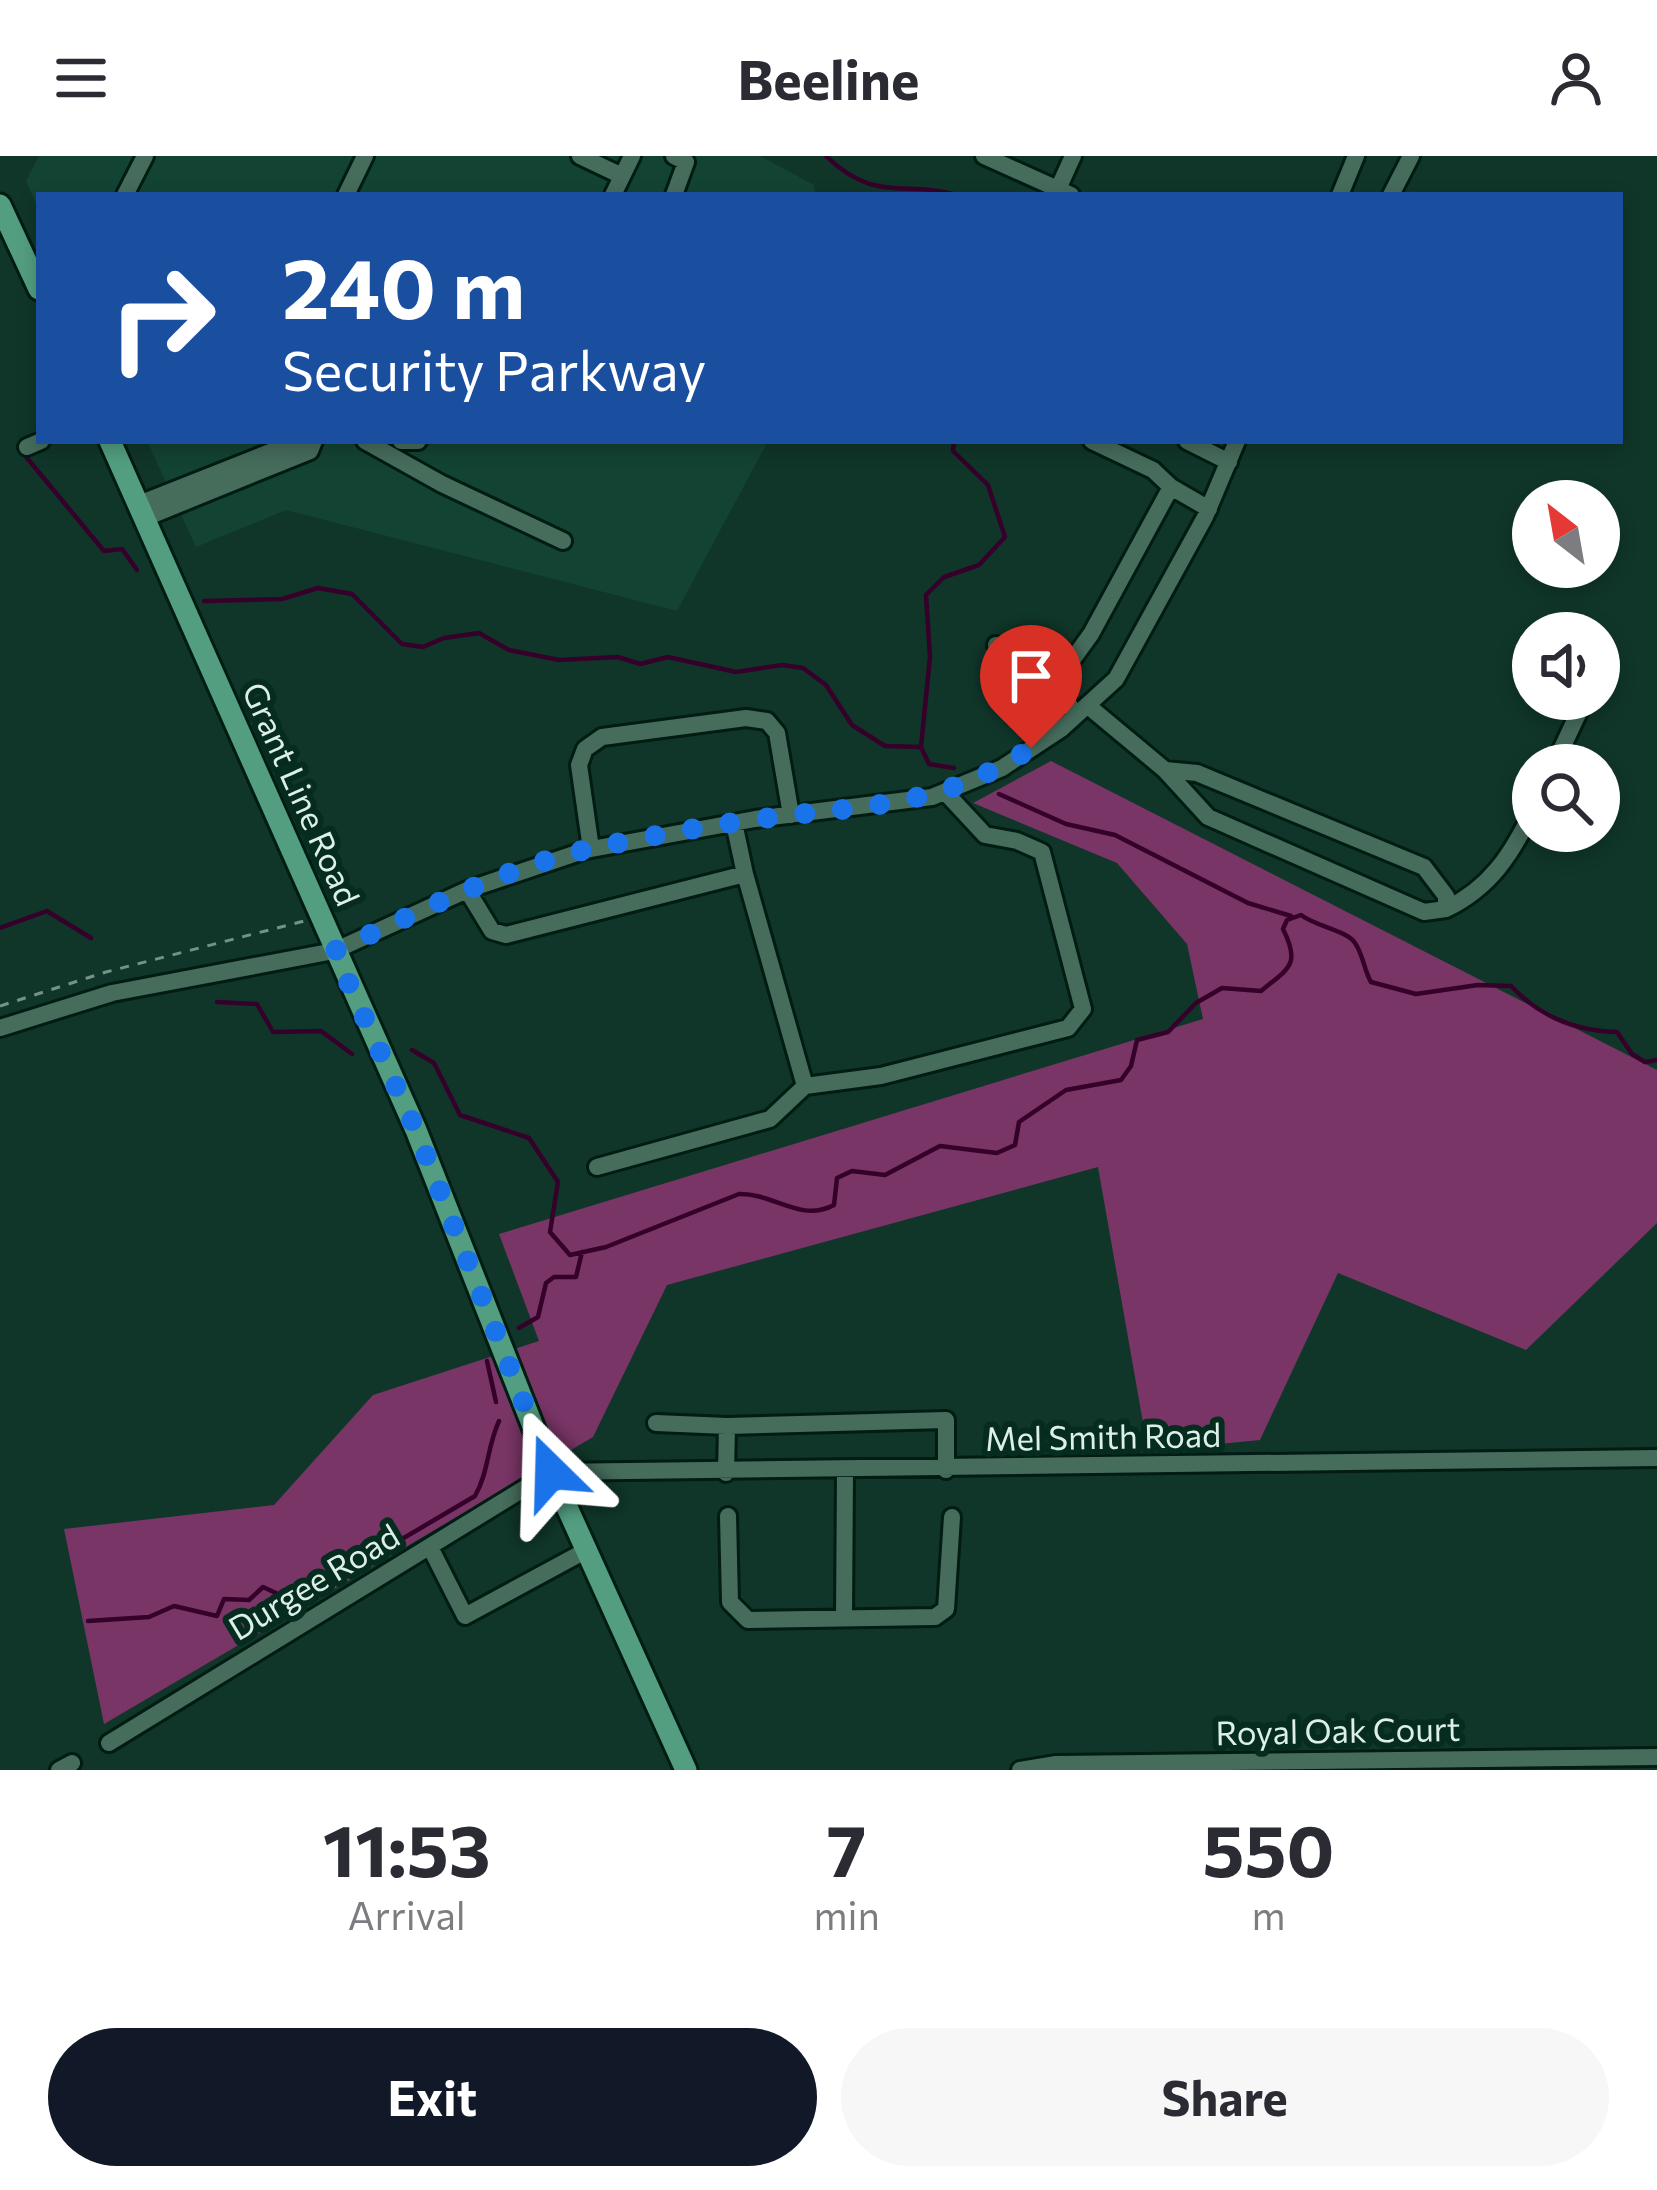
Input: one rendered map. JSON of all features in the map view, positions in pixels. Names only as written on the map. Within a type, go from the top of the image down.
[{"type":"main road","points":[[0,205],[36,283]]},
{"type":"main road","name":"Grant Line Road","points":[[111,444],[416,1130],[551,1472],[686,1770]]},
{"type":"street","points":[[126,192],[145,156]]},
{"type":"street","points":[[347,192],[365,156]]},
{"type":"street","points":[[580,156],[622,176]]},
{"type":"street","points":[[614,192],[632,156]]},
{"type":"street","points":[[674,156],[686,161],[687,168],[675,192]]},
{"type":"street","points":[[984,156],[1064,192],[1072,156]]},
{"type":"street","points":[[1346,192],[1356,156]]},
{"type":"street","points":[[1393,192],[1411,156]]},
{"type":"street","points":[[142,511],[291,444]]},
{"type":"street","points":[[142,511],[310,451],[314,444]]},
{"type":"street","points":[[370,444],[563,542]]},
{"type":"street","points":[[1098,444],[1153,470],[1171,487],[1209,508]]},
{"type":"street","points":[[1193,444],[1228,462]]},
{"type":"street","points":[[0,1028],[112,993],[334,951],[467,890],[591,849],[945,792],[1002,768],[1116,679],[1209,508],[1237,444]]},
{"type":"street","points":[[1057,681],[1091,634],[1171,487]]},
{"type":"street","points":[[996,645],[1057,681],[1081,710],[1165,770],[1208,817],[1424,912],[1446,909],[1475,895],[1512,849]]},
{"type":"street","points":[[591,849],[579,765],[586,749],[602,737],[746,718],[767,721],[777,733],[791,815]]},
{"type":"street","points":[[1165,770],[1197,772],[1424,867],[1446,896],[1446,909]]},
{"type":"street","points":[[597,1167],[770,1119],[805,1086],[881,1076],[1068,1028],[1083,1009],[1042,852],[985,835],[945,792]]},
{"type":"street","points":[[734,823],[805,1086]]},
{"type":"street","points":[[467,890],[492,931],[506,934],[745,874]]},
{"type":"street","points":[[656,1424],[946,1420],[946,1470]]},
{"type":"street","points":[[726,1474],[727,1426]]},
{"type":"street","name":"Mel Smith Road","points":[[551,1472],[726,1474],[1657,1458]]},
{"type":"street","name":"Durgee Road","points":[[109,1743],[551,1472]]},
{"type":"street","points":[[844,1618],[845,1472]]},
{"type":"street","points":[[728,1516],[730,1603],[748,1620],[935,1617],[946,1609],[952,1517]]},
{"type":"street","points":[[430,1547],[465,1616],[585,1551]]},
{"type":"street","name":"Royal Oak Court","points":[[1020,1770],[1056,1764],[1656,1760]]},
{"type":"path","points":[[0,1006],[278,924]]},
{"type":"shaded area","points":[[39,156],[760,156],[814,185],[815,192],[36,192],[36,203],[26,181]]},
{"type":"shaded area","points":[[148,444],[766,444],[677,611],[286,510],[196,547]]},
{"type":"shaded area","points":[[1051,761],[1657,1070],[1657,1223],[1526,1350],[1338,1273],[1260,1440],[1148,1451],[1098,1167],[667,1285],[593,1437],[104,1724],[64,1529],[274,1505],[373,1395],[539,1341],[499,1234],[1203,1019],[1187,944],[1117,863],[973,803]]},
{"type":"waterway","points":[[826,156],[844,171],[876,185],[944,192]]},
{"type":"waterway","points":[[954,444],[953,451],[988,485],[1005,537],[979,565],[944,577],[926,595],[930,657],[921,747],[929,764],[954,768]]},
{"type":"waterway","points":[[27,458],[104,551],[122,549],[137,570]]},
{"type":"waterway","points":[[204,601],[282,599],[318,588],[352,594],[402,644],[423,647],[444,638],[479,633],[509,650],[559,660],[618,657],[640,664],[668,657],[736,672],[782,665],[803,668],[826,685],[852,725],[885,746],[921,747]]},
{"type":"waterway","points":[[999,794],[1066,824],[1115,835],[1248,903],[1291,916]]},
{"type":"waterway","points":[[0,928],[47,911],[91,938]]},
{"type":"waterway","points":[[412,1050],[434,1063],[460,1115],[529,1138],[558,1182],[550,1232],[570,1255],[606,1247],[739,1194],[822,1210],[834,1205],[837,1178],[852,1171],[885,1175],[940,1146],[997,1153],[1015,1145],[1019,1122],[1066,1090],[1121,1080],[1131,1066],[1137,1040],[1168,1032],[1196,1003],[1222,988],[1261,991],[1271,983],[1291,958],[1283,929],[1287,920],[1301,915],[1351,939],[1371,982],[1416,994],[1478,985],[1511,986],[1546,1014],[1587,1029],[1617,1032],[1632,1054],[1645,1062],[1657,1060]]},
{"type":"waterway","points":[[217,1002],[257,1004],[273,1032],[321,1031],[352,1054]]},
{"type":"waterway","points":[[519,1328],[538,1317],[546,1283],[554,1277],[576,1277],[582,1252]]},
{"type":"waterway","points":[[487,1361],[496,1402]]},
{"type":"waterway","points":[[88,1621],[149,1617],[174,1606],[217,1616],[224,1599],[249,1600],[263,1587],[295,1602],[475,1496],[499,1421]]},
{"type":"route","points":[[551,1472],[416,1130],[334,951],[467,890],[586,850],[755,819],[932,797],[1002,768],[1031,748]]}]
